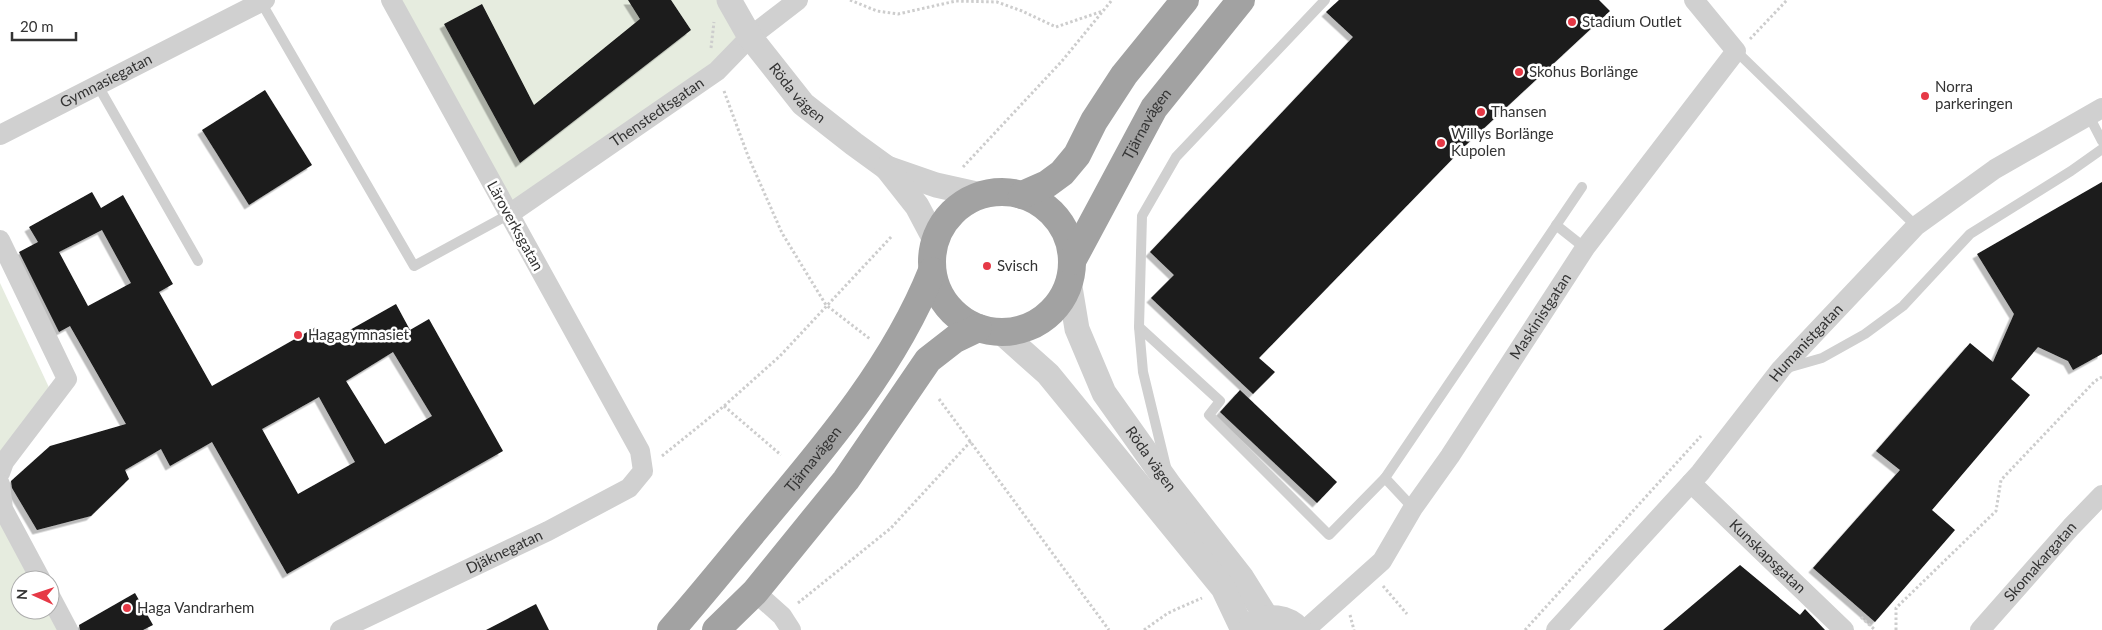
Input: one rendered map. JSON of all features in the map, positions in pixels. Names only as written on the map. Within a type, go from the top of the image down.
[{"type":"highway","points":[[1022,195],[1047,184],[1062,173],[1077,155],[1094,121],[1124,75],[1185,0]]},
{"type":"highway","name":"Tjärnavägen","points":[[1070,271],[1154,108],[1241,0]]},
{"type":"highway","points":[[716,630],[755,592],[846,480],[928,360],[941,348],[989,330],[1016,330],[1030,326],[1054,308],[1070,271],[1070,244],[1058,220],[1038,202],[1022,195],[1002,191],[981,195],[961,205],[945,220],[935,240],[932,255],[932,271],[935,283],[947,306],[961,318],[989,330]]},
{"type":"highway","name":"Tjärnavägen","points":[[671,630],[790,488],[856,404],[907,326],[932,271]]},
{"type":"street","name":"Läroverksgatan","points":[[391,0],[642,461]]},
{"type":"street","name":"Thenstedtsgatan","points":[[508,215],[716,71],[750,38],[798,0]]},
{"type":"street","points":[[1694,0],[1743,45]]},
{"type":"street","name":"Gymnasiegatan","points":[[0,135],[263,1]]},
{"type":"street","name":"Röda vägen","points":[[722,9],[750,38],[803,104],[887,168],[917,206],[935,240]]},
{"type":"street","name":"Maskinistgatan","points":[[1305,630],[1382,561],[1413,508],[1450,456],[1586,248],[1743,45]]},
{"type":"street","name":"Humanistgatan","points":[[1560,629],[1691,483],[1781,370],[1916,226],[1995,170],[2095,112]]},
{"type":"street","name":"Röda vägen","points":[[887,168],[936,185],[981,195]]},
{"type":"street","points":[[0,240],[67,379],[4,462],[0,472]]},
{"type":"street","name":"Röda vägen","points":[[1070,271],[1077,329],[1104,392],[1170,486],[1242,578],[1267,618]]},
{"type":"street","name":"Röda vägen","points":[[989,330],[1048,374],[1224,588],[1244,630]]},
{"type":"street","name":"Djäknegatan","points":[[340,630],[556,526],[629,488],[642,461]]},
{"type":"street","name":"Kunskapsgatan","points":[[1691,483],[1844,630]]},
{"type":"street","points":[[0,484],[4,509],[37,570]]},
{"type":"street","name":"Skomakargatan","points":[[1980,630],[2071,527],[2102,495]]},
{"type":"street","points":[[755,592],[787,623]]},
{"type":"street","points":[[60,615],[68,630]]},
{"type":"street","points":[[1244,630],[1258,620],[1267,618],[1287,620],[1300,630]]},
{"type":"lane","points":[[1170,486],[1143,372],[1139,327],[1142,216],[1176,156],[1326,0]]},
{"type":"lane","points":[[263,1],[414,266],[508,215]]},
{"type":"lane","points":[[1743,45],[1916,226]]},
{"type":"lane","points":[[98,84],[198,261]]},
{"type":"lane","points":[[2095,112],[2102,141]]},
{"type":"lane","points":[[1781,370],[1822,358],[1865,334],[1903,306],[1970,234],[2102,150]]},
{"type":"lane","points":[[1139,327],[1220,401],[1209,415],[1329,535],[1384,478],[1582,187]]},
{"type":"lane","points":[[1556,224],[1586,248]]},
{"type":"lane","points":[[1384,478],[1413,508]]},
{"type":"path","points":[[850,0],[877,11],[898,14],[956,1],[998,2],[1056,27],[1103,11]]},
{"type":"path","points":[[958,172],[1062,61],[1112,0]]},
{"type":"path","points":[[1743,45],[1787,0]]},
{"type":"path","points":[[722,9],[710,55],[748,156],[782,233],[826,306],[873,341]]},
{"type":"path","points":[[642,461],[724,406],[780,356],[892,236]]},
{"type":"path","points":[[1896,630],[1896,608],[1996,511],[2001,480],[2095,381],[2102,377]]},
{"type":"path","points":[[939,399],[1109,630]]},
{"type":"path","points":[[724,406],[781,455]]},
{"type":"path","points":[[787,623],[891,528],[971,441]]},
{"type":"path","points":[[1144,630],[1168,612],[1206,597]]},
{"type":"path","points":[[1350,615],[1354,630]]},
{"type":"shaded area","points":[[391,0],[729,0],[750,37],[508,215]]},
{"type":"shaded area","points":[[0,283],[53,396],[0,472]]},
{"type":"shaded area","points":[[0,484],[36,570],[10,570],[10,620],[58,620],[65,630],[0,630]]},
{"type":"building","points":[[628,0],[671,0],[691,30],[520,163],[444,24],[482,4],[534,105],[640,19]]},
{"type":"building","points":[[1339,0],[1599,0],[1610,11],[1466,145],[1259,358],[1275,372],[1253,394],[1151,298],[1174,275],[1150,252],[1353,37],[1326,12]]},
{"type":"building","points":[[265,90],[312,165],[249,205],[202,130]]},
{"type":"building","points":[[2102,182],[2102,354],[2073,370],[2068,361],[2038,347],[2011,379],[2030,395],[1932,510],[1955,530],[1875,622],[1813,568],[1900,470],[1876,451],[1970,343],[1993,362],[2014,314],[1977,254]]},
{"type":"building","points":[[92,192],[101,208],[123,195],[173,284],[159,292],[212,386],[316,327],[325,344],[396,304],[410,330],[429,319],[503,451],[287,574],[212,442],[170,466],[161,449],[125,470],[129,479],[91,516],[37,530],[12,488],[11,481],[50,446],[126,424],[70,326],[59,332],[19,252],[38,242],[29,227]],"holes":[[[102,230],[131,283],[88,306],[59,252]],[[393,352],[432,416],[385,444],[346,381]],[[319,397],[355,462],[298,494],[262,429]]]},
{"type":"building","points":[[1240,390],[1337,482],[1317,503],[1220,412]]},
{"type":"building","points":[[1740,565],[1800,615],[1805,609],[1825,630],[1663,630]]},
{"type":"building","name":"Haga Vandrarhem","points":[[135,593],[153,625],[143,630],[80,630],[79,625]]},
{"type":"building","points":[[536,604],[549,630],[486,630]]},
{"type":"place","name":"Stadium Outlet","points":[[1572,22]]},
{"type":"place","name":"Skohus Borlänge","points":[[1519,72]]},
{"type":"place","name":"Norra parkeringen","points":[[1925,96]]},
{"type":"place","name":"Thansen","points":[[1481,112]]},
{"type":"place","name":"Willys Borlänge Kupolen","points":[[1441,143]]},
{"type":"place","name":"Svisch","points":[[987,266]]},
{"type":"place","name":"Hagagymnasiet","points":[[298,335]]},
{"type":"place","name":"Haga Vandrarhem","points":[[127,608]]}]
